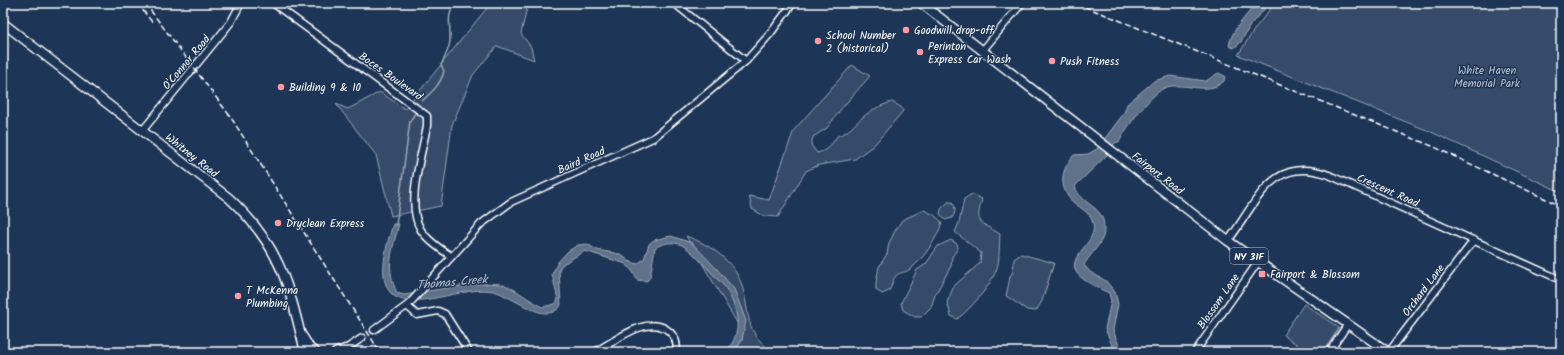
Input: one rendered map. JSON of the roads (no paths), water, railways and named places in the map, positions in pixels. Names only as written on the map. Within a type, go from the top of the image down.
[{"type":"main road","name":"Fairport Road","points":[[921,3],[1228,241],[1389,352]]},
{"type":"main road","name":"Whitney Road","points":[[3,23],[229,198],[258,228],[280,263],[305,352]]},
{"type":"street","name":"O'Connor Road","points":[[143,130],[231,22],[241,3]]},
{"type":"street","name":"Boces Boulevard","points":[[273,3],[427,116],[428,126],[414,199],[414,212],[421,231],[450,256]]},
{"type":"street","points":[[674,3],[746,61]]},
{"type":"street","name":"Baird Road","points":[[374,330],[408,305],[431,281],[450,256],[481,224],[511,202],[653,138],[746,61],[771,33],[793,3]]},
{"type":"street","points":[[983,50],[1022,3]]},
{"type":"street","name":"Crescent Road","points":[[1228,241],[1258,198],[1272,181],[1286,172],[1299,169],[1314,170],[1329,175],[1561,280]]},
{"type":"street","name":"Orchard Lane","points":[[1389,352],[1474,240]]},
{"type":"street","name":"Blossom Lane","points":[[1195,352],[1258,262]]},
{"type":"street","points":[[408,305],[417,315],[438,311],[445,314],[469,352]]},
{"type":"street","points":[[1329,352],[1348,324]]},
{"type":"street","points":[[594,352],[627,333],[642,327],[653,326],[666,329],[674,336],[676,352]]},
{"type":"street","points":[[299,330],[311,348],[317,352]]},
{"type":"street","points":[[335,352],[362,338]]},
{"type":"street","points":[[341,352],[348,346]]},
{"type":"waterway","name":"Thomas Creek","points":[[422,101],[436,88],[443,76],[444,71],[441,65],[447,53],[449,44],[449,18],[454,3]]},
{"type":"waterway","name":"Thomas Creek","points":[[396,225],[410,121],[416,112]]},
{"type":"tunnel","points":[[362,338],[374,330]]},
{"type":"railway","points":[[137,3],[152,22]]},
{"type":"railway","points":[[145,3],[230,116],[380,352]]},
{"type":"railway","points":[[1076,3],[1432,146],[1561,206]]},
{"type":"place","name":"Goodwill drop-off","points":[[906,30]]},
{"type":"place","name":"School Number 2 (historical)","points":[[818,41]]},
{"type":"place","name":"Perinton Express Car Wash","points":[[920,52]]},
{"type":"place","name":"Push Fitness","points":[[1052,61]]},
{"type":"place","name":"Building 9 & 10","points":[[281,87]]},
{"type":"place","name":"Dryclean Express","points":[[278,223]]},
{"type":"place","name":"Fairport & Blossom","points":[[1262,274]]},
{"type":"place","name":"T McKenna Plumbing","points":[[238,296]]},
{"type":"park label","name":"White Haven Memorial Park","points":[[1487,76]]}]
